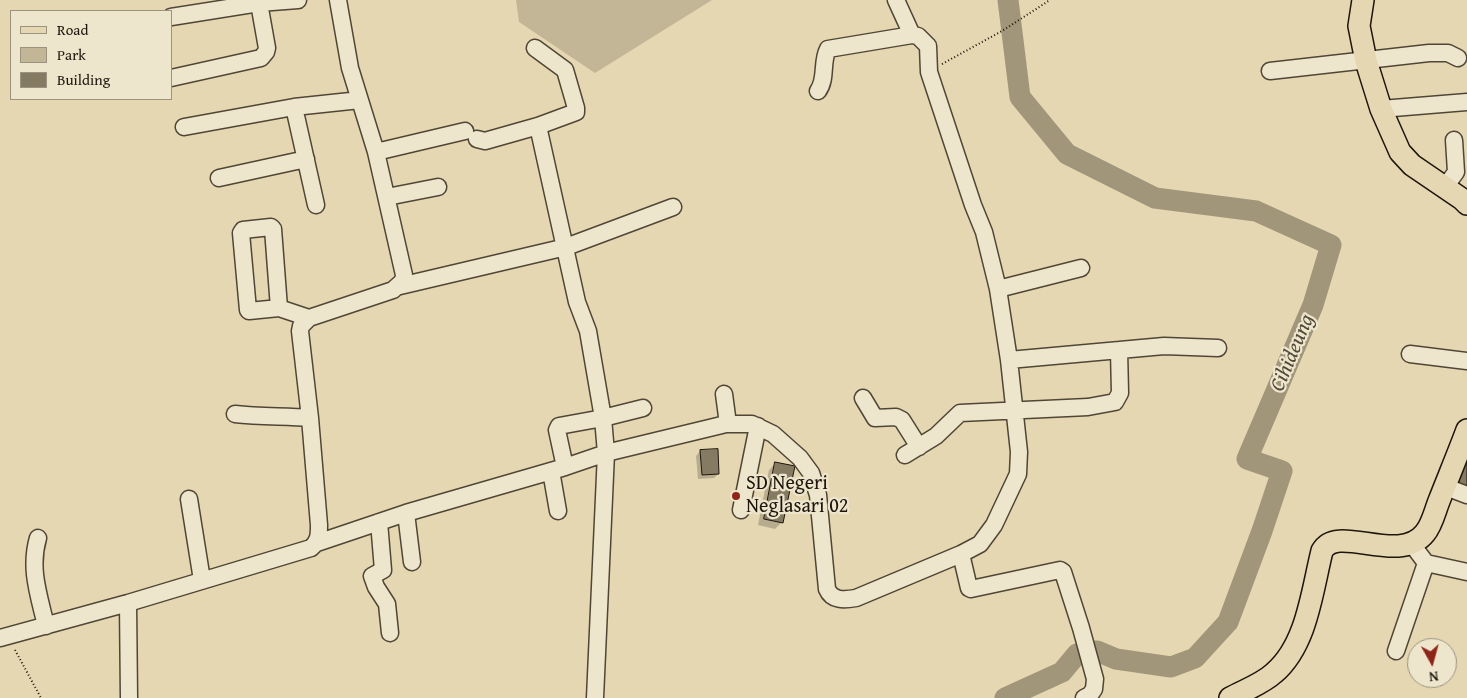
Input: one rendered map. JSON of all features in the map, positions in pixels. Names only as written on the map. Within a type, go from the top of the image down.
[{"type":"main road","points":[[1363,0],[1359,26],[1366,61],[1381,108],[1404,158],[1467,204]]},
{"type":"main road","points":[[1230,698],[1268,677],[1290,656],[1302,632],[1322,552],[1328,544],[1338,541],[1401,547],[1426,533],[1446,487],[1467,430]]},
{"type":"street","points":[[172,17],[203,6],[298,0]]},
{"type":"street","points":[[338,0],[346,49],[376,152],[403,268],[403,282],[400,286]]},
{"type":"street","points":[[896,0],[912,35]]},
{"type":"street","points":[[172,78],[262,58],[266,48],[259,3]]},
{"type":"street","points":[[4,637],[128,603],[311,548],[317,543],[406,513],[558,469],[606,453],[728,424],[740,423],[758,426],[783,441],[812,473],[818,495],[827,588],[829,594],[833,597],[856,598],[961,554],[980,544],[1000,513],[1018,474],[1019,452],[1009,360],[998,289],[984,232],[973,205],[929,72],[928,46],[918,36],[912,35],[828,50],[825,56],[823,82],[818,91]]},
{"type":"street","points":[[376,152],[471,135],[485,141],[538,126],[574,113],[576,110],[566,70],[535,48]]},
{"type":"street","points":[[1270,71],[1429,53],[1448,53],[1458,58]]},
{"type":"street","points":[[184,127],[294,106],[360,100]]},
{"type":"street","points":[[1381,108],[1467,102]]},
{"type":"street","points":[[294,106],[316,205]]},
{"type":"street","points":[[538,126],[578,307],[588,331],[603,418],[606,453],[595,698]]},
{"type":"street","points":[[1445,187],[1456,172],[1454,140]]},
{"type":"street","points":[[219,178],[306,159]]},
{"type":"street","points":[[387,197],[438,187]]},
{"type":"street","points":[[317,543],[319,525],[310,418],[299,337],[302,326],[309,318],[400,286],[566,247],[673,207]]},
{"type":"street","points":[[279,308],[273,229],[271,227],[244,230],[241,233],[248,310],[279,308],[309,318]]},
{"type":"street","points":[[998,289],[1081,268]]},
{"type":"street","points":[[1009,360],[1164,346],[1218,348]]},
{"type":"street","points":[[863,398],[875,418],[896,417],[902,420],[912,451],[936,436],[960,413],[1088,407],[1115,402],[1120,393],[1119,350]]},
{"type":"street","points":[[1410,354],[1467,361]]},
{"type":"street","points":[[724,394],[728,424]]},
{"type":"street","points":[[558,511],[558,428],[643,408]]},
{"type":"street","points":[[235,414],[310,418]]},
{"type":"street","points":[[741,510],[758,426]]},
{"type":"street","points":[[1446,487],[1467,494]]},
{"type":"street","points":[[189,499],[202,580]]},
{"type":"street","points":[[406,513],[412,562]]},
{"type":"street","points":[[379,522],[383,570],[372,576],[376,587],[387,604],[390,633]]},
{"type":"street","points":[[38,538],[33,564],[46,626]]},
{"type":"street","points":[[1411,543],[1426,563],[1467,572]]},
{"type":"street","points":[[961,554],[969,588],[971,589],[1060,570],[1063,572],[1095,679],[1094,689],[1087,696]]},
{"type":"street","points":[[1396,651],[1426,563]]},
{"type":"street","points":[[128,603],[130,698]]},
{"type":"path","points":[[929,72],[1002,31],[1050,0]]},
{"type":"path","points":[[4,637],[41,698]]},
{"type":"green space","points":[[516,0],[712,0],[595,73],[519,22]]},
{"type":"building","points":[[718,449],[719,474],[702,475],[700,450]]},
{"type":"building","points":[[1467,455],[1467,492],[1456,488]]},
{"type":"building","points":[[775,462],[795,466],[783,523],[764,519]]},
{"type":"waterway","name":"Cihideung","points":[[1005,698],[1062,672],[1077,654],[1097,651],[1116,659],[1171,667],[1195,658],[1228,622],[1282,471],[1247,459],[1313,305],[1331,245],[1256,211],[1155,198],[1067,154],[1020,97],[1008,0]]},
{"type":"place","name":"SD Negeri Neglasari 02","points":[[736,496]]}]
